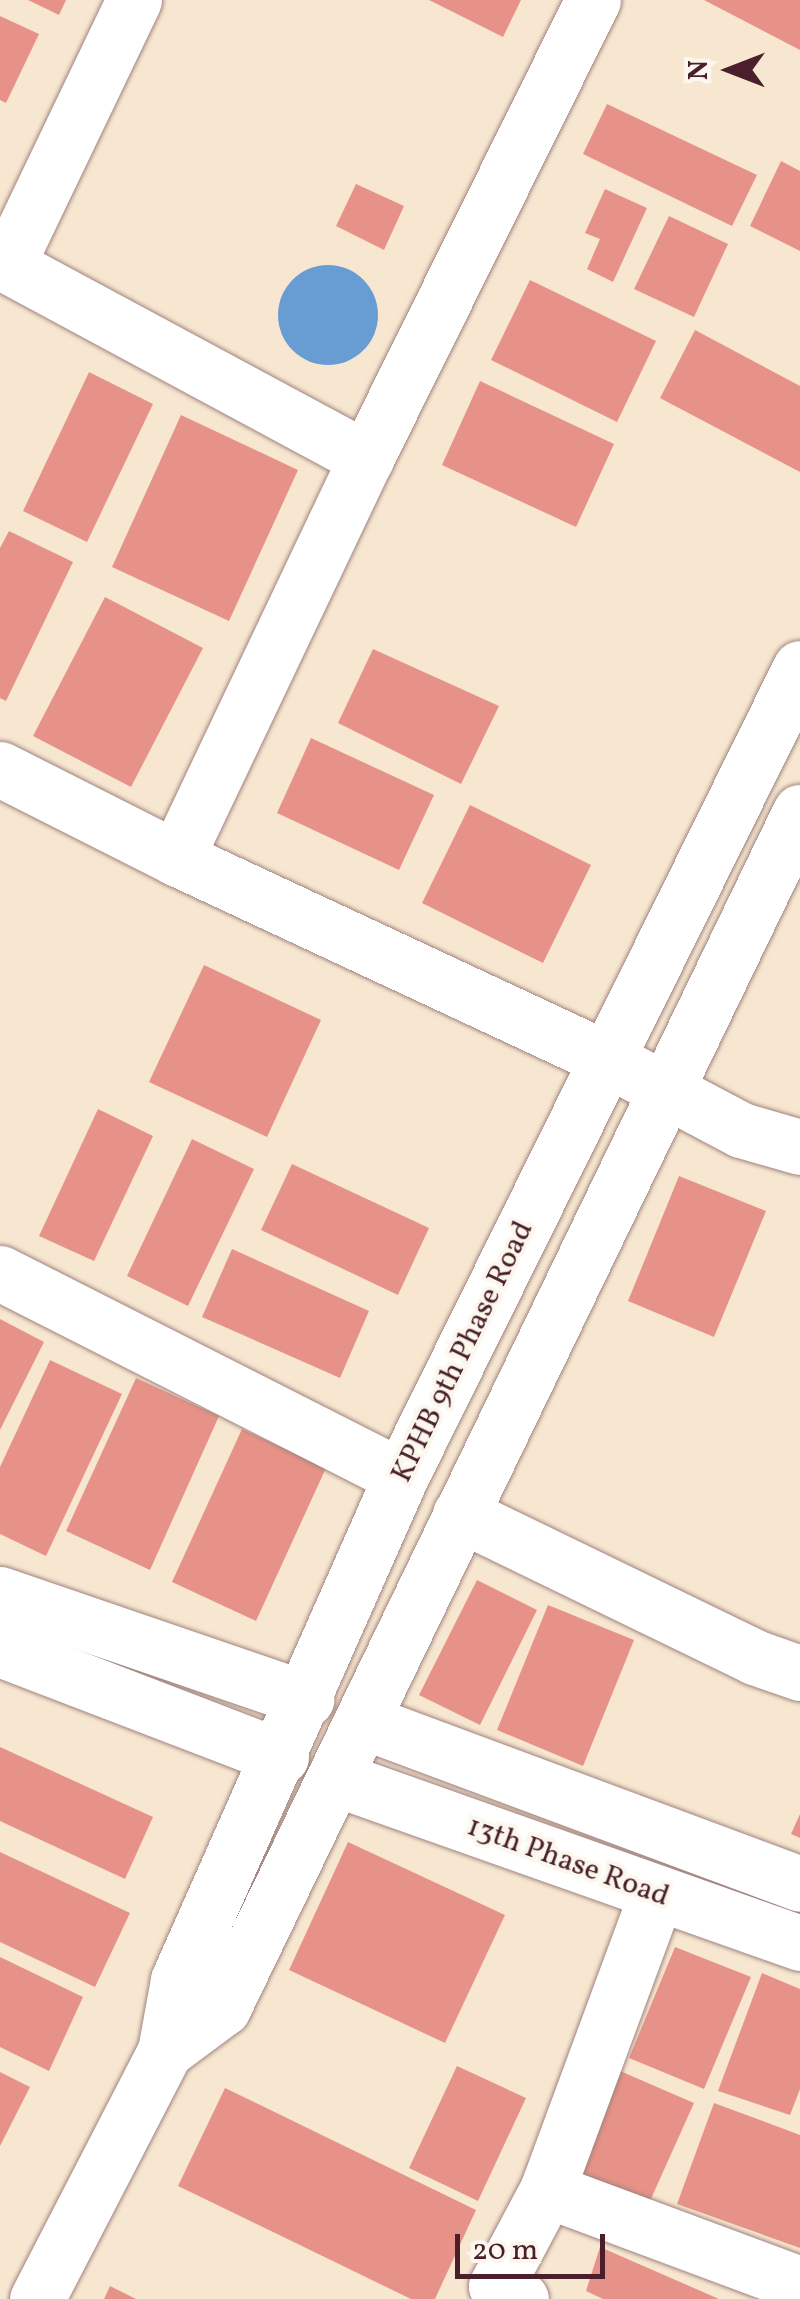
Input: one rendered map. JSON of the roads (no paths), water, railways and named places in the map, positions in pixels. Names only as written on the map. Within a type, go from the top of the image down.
[{"type":"street","points":[[134,0],[4,263],[366,458]]},
{"type":"street","points":[[176,858],[366,458],[593,0]]},
{"type":"street","name":"KPHB 9th Phase Road","points":[[37,2299],[165,2051],[178,1980],[281,1756],[401,1476],[800,668]]},
{"type":"street","points":[[0,769],[176,858],[607,1059],[742,1130],[800,1147]]},
{"type":"street","name":"KPHB 9th Phase Road","points":[[165,2051],[223,2008],[365,1722],[662,1091],[800,812]]},
{"type":"street","points":[[0,1273],[401,1476]]},
{"type":"street","points":[[460,1514],[754,1657],[800,1672]]},
{"type":"street","points":[[0,1594],[306,1699]]},
{"type":"street","points":[[0,1648],[281,1756]]},
{"type":"street","name":"13th Phase Road","points":[[365,1722],[800,1884]]},
{"type":"street","name":"13th Phase Road","points":[[336,1779],[800,1943]]},
{"type":"street","points":[[503,2295],[548,2190],[657,1893]]},
{"type":"street","points":[[206,1920],[254,1944]]},
{"type":"street","points":[[548,2190],[800,2284]]},
{"type":"street","points":[[0,2292],[13,2299]]},
{"type":"water","points":[[328,265],[347,269],[363,280],[374,296],[378,315],[374,334],[363,350],[347,361],[328,365],[309,361],[293,350],[282,334],[278,315],[282,296],[293,280],[309,269]]}]
